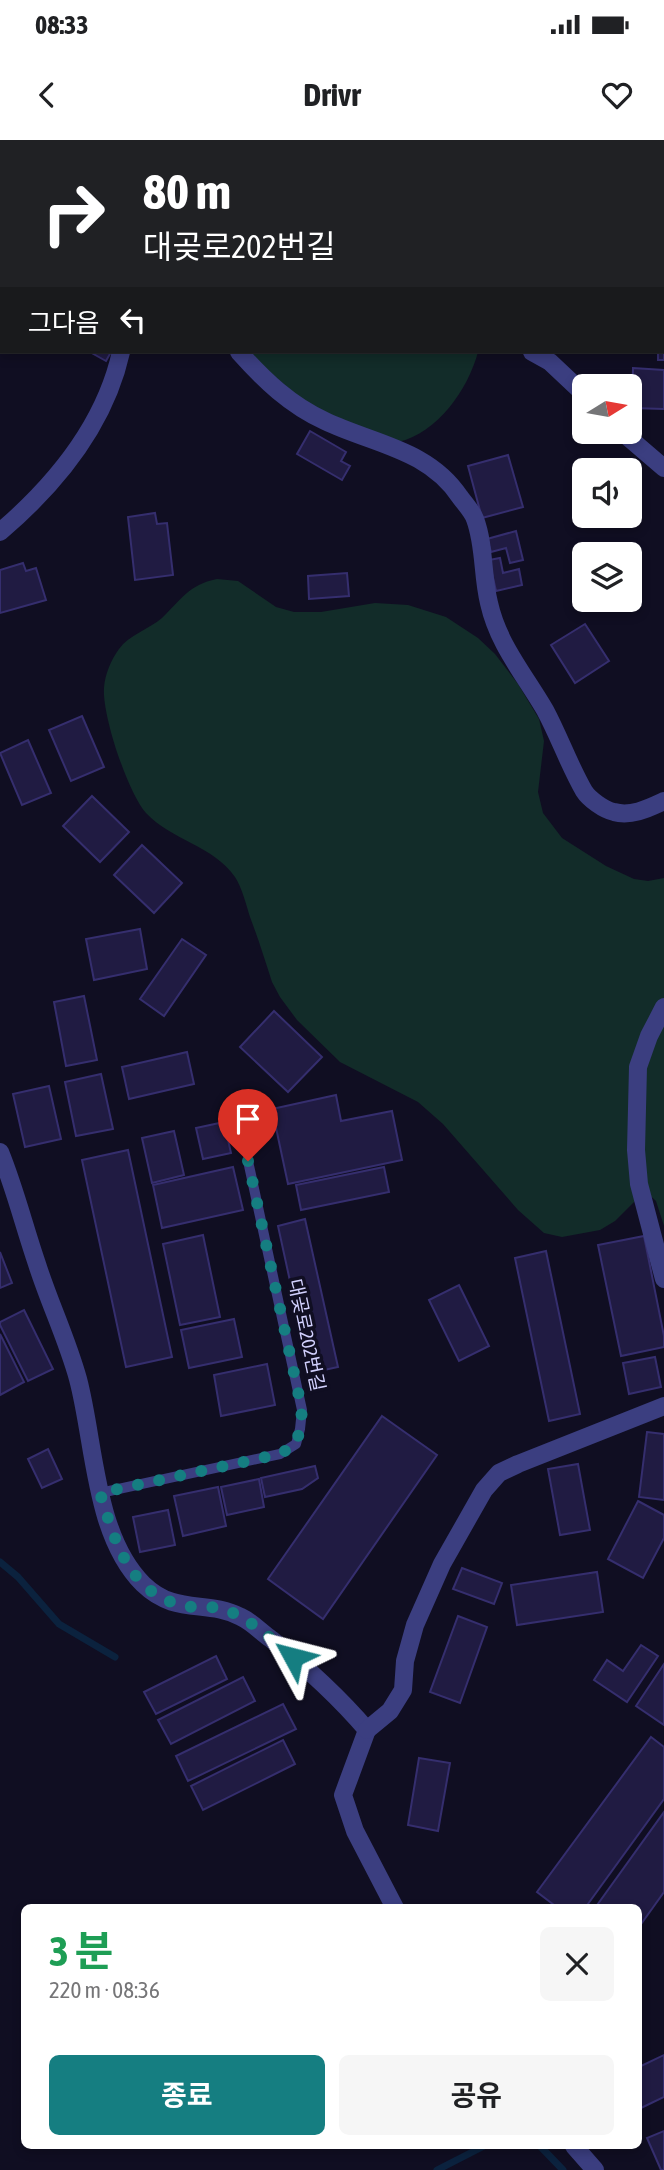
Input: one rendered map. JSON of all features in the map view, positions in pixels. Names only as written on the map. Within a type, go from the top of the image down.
[{"type":"street","points":[[0,532],[38,494],[85,438],[109,391],[120,354]]},
{"type":"street","points":[[241,354],[261,377],[292,403],[326,422],[411,454],[452,485],[474,518],[482,551],[488,602],[501,641],[544,709],[585,793],[613,813],[631,813],[664,801]]},
{"type":"street","points":[[535,354],[558,368],[572,382]]},
{"type":"street","points":[[636,444],[664,468]]},
{"type":"street","points":[[664,1007],[649,1036],[638,1068],[636,1150],[639,1184],[664,1279]]},
{"type":"street","points":[[0,1152],[78,1381],[100,1493],[116,1544],[131,1570],[144,1586],[166,1601],[184,1606],[221,1608],[243,1618],[293,1657],[340,1699],[368,1730]]},
{"type":"street","points":[[393,1904],[355,1831],[343,1795],[368,1730],[390,1711],[402,1690],[405,1661],[415,1625],[442,1564],[484,1490],[499,1473],[664,1406]]},
{"type":"street","points":[[577,2149],[595,2170]]},
{"type":"lane","name":"대곶로202번길","points":[[100,1493],[280,1454],[296,1444],[302,1410],[248,1161]]},
{"type":"green space","points":[[248,354],[477,354],[467,380],[449,408],[413,437],[398,442],[314,410]]},
{"type":"green space","points":[[217,579],[238,581],[276,607],[294,612],[321,612],[375,603],[408,605],[446,617],[478,638],[495,654],[518,684],[539,719],[544,741],[538,792],[543,813],[562,838],[606,866],[634,879],[648,881],[664,878],[664,1226],[656,1201],[645,1191],[615,1221],[600,1230],[562,1237],[544,1233],[518,1210],[443,1124],[418,1102],[340,1062],[297,1020],[272,982],[244,896],[235,877],[216,858],[156,822],[139,803],[124,772],[107,716],[104,688],[107,672],[123,644],[162,618],[192,589]]},
{"type":"building","points":[[94,354],[110,354],[106,361]]},
{"type":"building","points":[[658,354],[664,354],[664,360],[658,360]]},
{"type":"building","points":[[633,368],[664,370],[664,409],[642,408],[642,374],[633,374]]},
{"type":"building","points":[[310,431],[346,452],[341,461],[350,466],[342,480],[297,454]]},
{"type":"building","points":[[508,455],[523,507],[482,518],[468,466]]},
{"type":"building","points":[[155,513],[157,524],[167,523],[173,575],[135,580],[128,517]]},
{"type":"building","points":[[516,531],[523,560],[510,563],[506,548],[491,552],[487,539]]},
{"type":"building","points":[[500,558],[503,573],[519,569],[522,585],[496,591],[489,560]]},
{"type":"building","points":[[23,563],[26,571],[36,568],[46,600],[0,613],[0,570]]},
{"type":"building","points":[[347,573],[349,596],[309,599],[308,576]]},
{"type":"building","points":[[585,624],[609,661],[575,683],[551,645]]},
{"type":"building","points":[[82,716],[104,767],[71,781],[49,730]]},
{"type":"building","points":[[28,740],[51,793],[22,805],[0,753]]},
{"type":"building","points":[[92,796],[129,832],[100,862],[63,826]]},
{"type":"building","points":[[142,845],[182,883],[154,913],[114,875]]},
{"type":"building","points":[[140,929],[147,969],[94,980],[86,939]]},
{"type":"building","points":[[182,939],[206,955],[164,1016],[140,999]]},
{"type":"building","points":[[84,996],[97,1060],[66,1066],[54,1002]]},
{"type":"building","points":[[274,1011],[322,1057],[288,1092],[240,1047]]},
{"type":"building","points":[[187,1052],[194,1084],[129,1099],[122,1067]]},
{"type":"building","points":[[101,1074],[113,1129],[76,1136],[65,1082]]},
{"type":"building","points":[[49,1086],[61,1139],[25,1147],[13,1094]]},
{"type":"building","points":[[336,1095],[341,1121],[392,1111],[402,1160],[288,1184],[272,1109]]},
{"type":"building","points":[[224,1122],[231,1153],[203,1159],[196,1128]]},
{"type":"building","points":[[174,1131],[184,1175],[152,1183],[142,1138]]},
{"type":"building","points":[[128,1150],[172,1357],[126,1367],[82,1160]]},
{"type":"building","points":[[233,1167],[243,1210],[162,1228],[153,1185]]},
{"type":"building","points":[[384,1167],[389,1192],[301,1210],[296,1185]]},
{"type":"building","points":[[305,1219],[338,1367],[310,1373],[278,1226]]},
{"type":"building","points":[[203,1235],[220,1317],[180,1325],[163,1244]]},
{"type":"building","points":[[644,1236],[664,1347],[621,1356],[598,1245]]},
{"type":"building","points":[[546,1251],[580,1414],[549,1421],[515,1258]]},
{"type":"building","points":[[0,1252],[12,1283],[0,1288]]},
{"type":"building","points":[[459,1285],[489,1346],[459,1361],[429,1300]]},
{"type":"building","points":[[24,1310],[53,1369],[28,1381],[0,1325],[0,1322]]},
{"type":"building","points":[[234,1319],[242,1357],[189,1368],[181,1330]]},
{"type":"building","points":[[0,1334],[24,1382],[0,1395]]},
{"type":"building","points":[[655,1357],[661,1387],[629,1394],[623,1363]]},
{"type":"building","points":[[267,1364],[275,1405],[221,1416],[214,1375]]},
{"type":"building","points":[[382,1416],[437,1455],[323,1619],[268,1579]]},
{"type":"building","points":[[647,1432],[664,1434],[664,1500],[639,1497]]},
{"type":"building","points":[[48,1449],[62,1479],[42,1488],[28,1459]]},
{"type":"building","points":[[578,1464],[590,1530],[560,1535],[548,1469]]},
{"type":"building","points":[[315,1466],[318,1478],[302,1489],[265,1497],[261,1478]]},
{"type":"building","points":[[259,1479],[264,1507],[227,1515],[221,1487]]},
{"type":"building","points":[[218,1487],[226,1526],[183,1536],[174,1496]]},
{"type":"building","points":[[638,1501],[664,1515],[664,1538],[643,1578],[608,1559]]},
{"type":"building","points":[[168,1510],[175,1545],[140,1552],[133,1517]]},
{"type":"building","points":[[462,1568],[502,1583],[494,1604],[453,1589]]},
{"type":"building","points":[[597,1572],[603,1612],[517,1625],[511,1585]]},
{"type":"building","points":[[458,1616],[487,1627],[460,1703],[430,1692]]},
{"type":"building","points":[[641,1645],[658,1656],[627,1702],[594,1680],[607,1660],[623,1671]]},
{"type":"building","points":[[216,1656],[227,1679],[156,1714],[144,1692]]},
{"type":"building","points":[[664,1664],[664,1725],[636,1706]]},
{"type":"building","points":[[243,1677],[255,1701],[171,1744],[158,1720]]},
{"type":"building","points":[[283,1704],[296,1729],[188,1781],[176,1756]]},
{"type":"building","points":[[651,1737],[664,1747],[664,1799],[588,1904],[553,1904],[537,1892]]},
{"type":"building","points":[[283,1740],[295,1764],[203,1810],[191,1786]]},
{"type":"building","points":[[419,1758],[450,1763],[438,1831],[408,1825]]},
{"type":"building","points":[[664,1812],[664,1892],[642,1923],[642,1904],[598,1904]]},
{"type":"building","points":[[664,2055],[664,2097],[642,2108],[642,2066]]},
{"type":"building","points":[[664,2131],[664,2170],[661,2170],[647,2138]]},
{"type":"waterway","points":[[0,1562],[18,1577],[59,1624],[115,1657]]},
{"type":"waterway","points":[[437,2170],[478,2149]]},
{"type":"waterway","points":[[543,2149],[563,2170]]},
{"type":"route","points":[[248,1161],[302,1410],[296,1444],[280,1454],[100,1493],[116,1544],[144,1586],[166,1601],[184,1606],[221,1608],[243,1618],[293,1657]]}]
